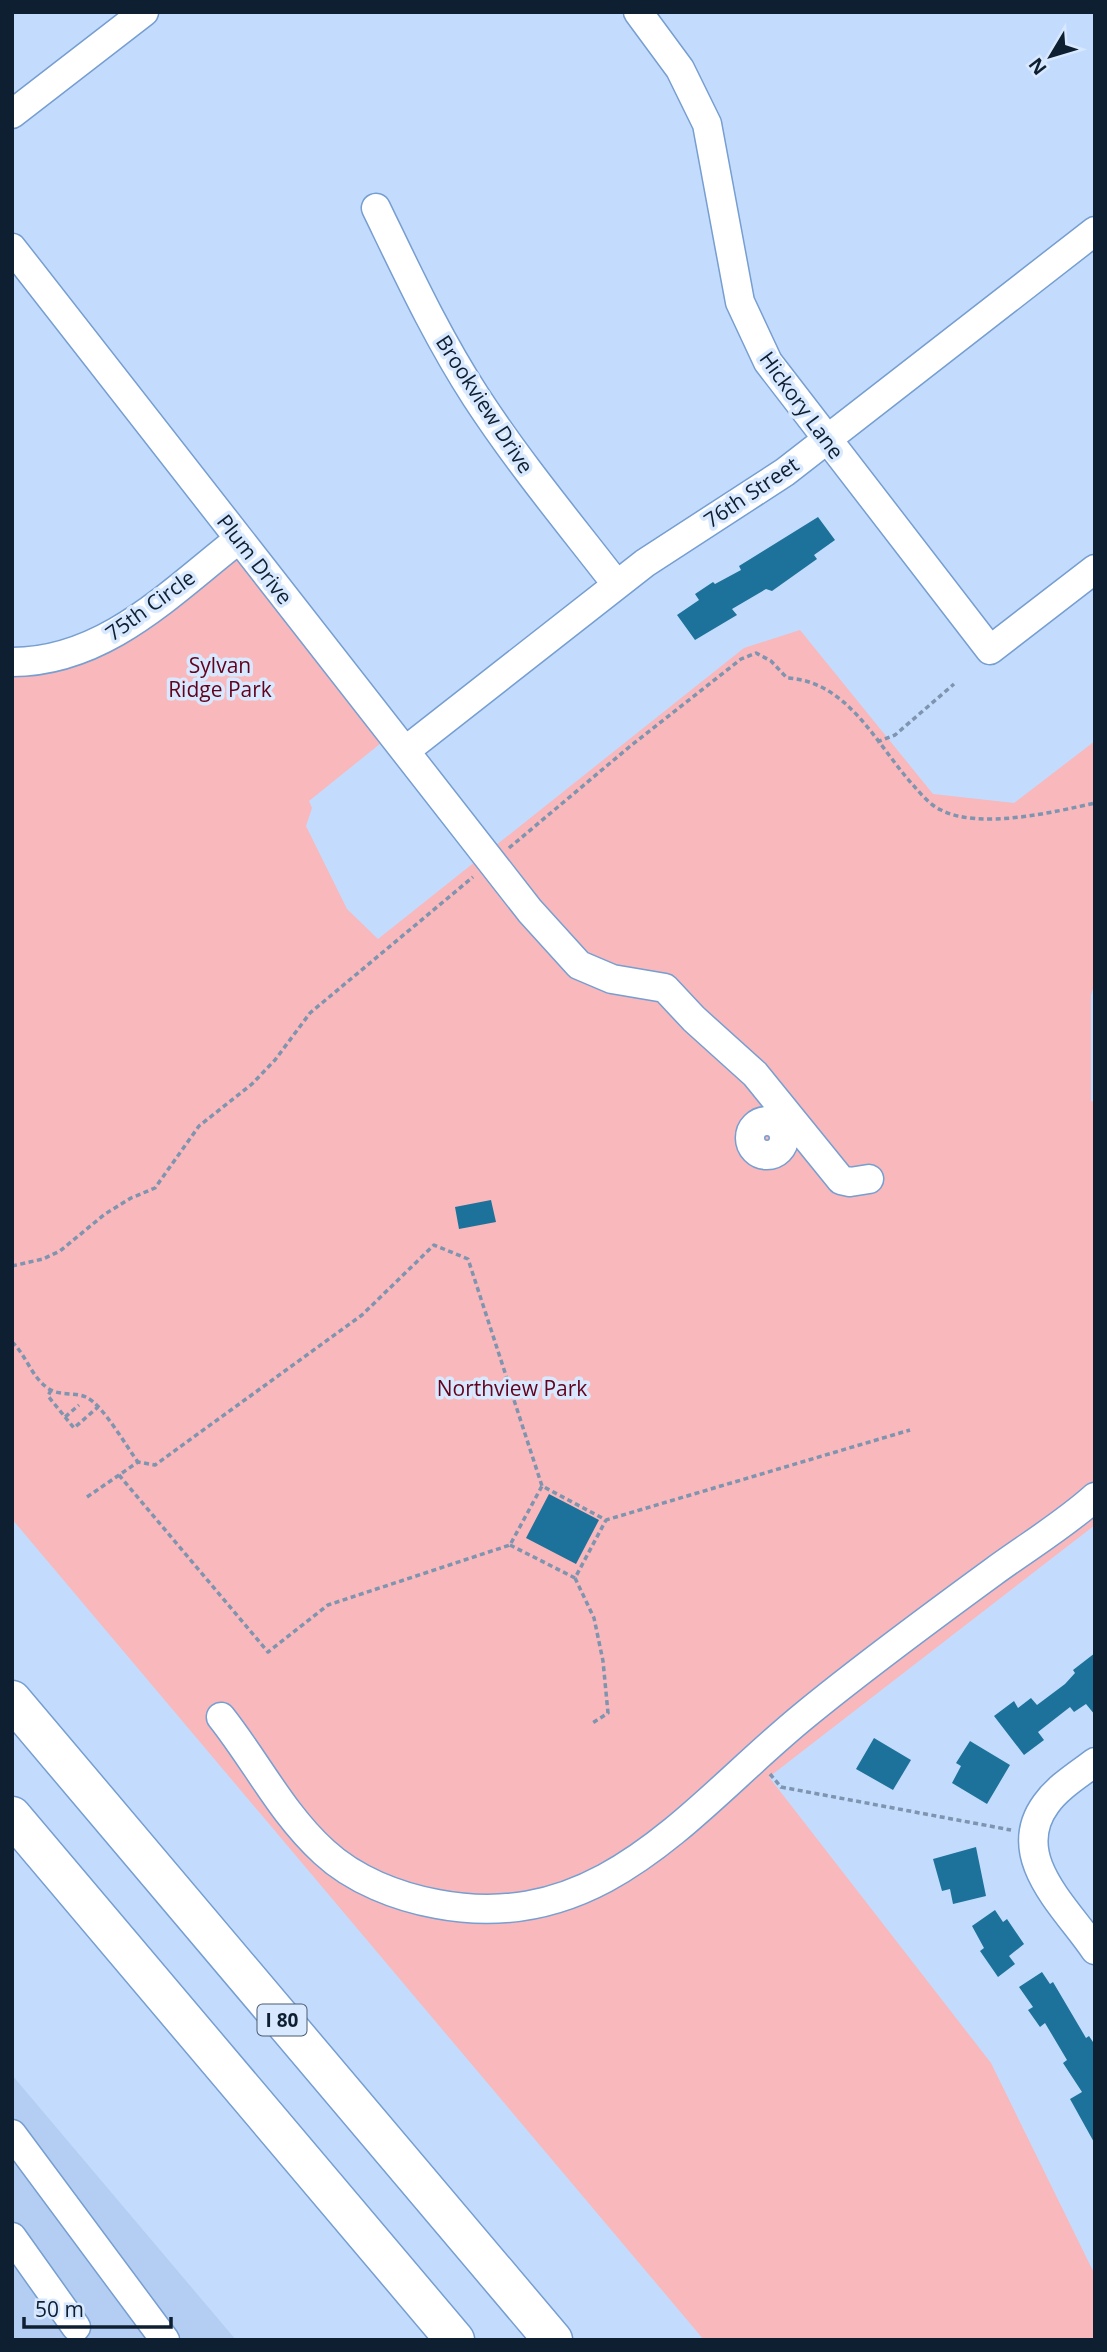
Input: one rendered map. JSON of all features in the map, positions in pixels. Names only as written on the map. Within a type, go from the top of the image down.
[{"type":"highway","name":"I 80","points":[[12,1700],[553,2340]]},
{"type":"highway","points":[[12,1816],[426,2305],[452,2340]]},
{"type":"street","points":[[12,114],[144,12]]},
{"type":"street","name":"Hickory Lane","points":[[638,12],[680,69],[707,124],[732,269],[751,331],[768,362],[990,650],[1095,569]]},
{"type":"street","name":"Brookview Drive","points":[[376,208],[438,334],[475,395],[513,451],[617,585]]},
{"type":"street","name":"76th Street","points":[[405,751],[671,544],[754,495],[1095,231]]},
{"type":"street","name":"Plum Drive","points":[[12,248],[530,911],[579,965],[612,979],[666,988],[694,1019],[755,1074],[785,1123],[841,1180],[850,1182],[869,1179]]},
{"type":"street","name":"75th Circle","points":[[12,662],[63,656],[101,641],[133,622],[239,539]]},
{"type":"street","points":[[221,1717],[288,1811],[325,1853],[364,1880],[413,1900],[465,1910],[492,1911],[544,1904],[595,1886],[640,1859],[756,1757],[895,1643],[1095,1497]]},
{"type":"street","points":[[1095,1762],[1046,1803],[1033,1835],[1038,1869],[1095,1950]]},
{"type":"street","points":[[12,2134],[164,2340]]},
{"type":"street","points":[[12,2237],[76,2327]]},
{"type":"path","points":[[877,742],[895,735],[954,684]]},
{"type":"path","points":[[12,1342],[20,1350],[34,1376],[51,1390],[86,1397],[98,1407],[138,1462],[155,1465],[362,1315],[435,1245],[467,1259],[542,1486],[606,1520],[911,1430]]},
{"type":"path","points":[[51,1390],[48,1396],[75,1428],[98,1407]]},
{"type":"path","points":[[65,1417],[79,1405]]},
{"type":"path","points":[[87,1497],[138,1462]]},
{"type":"path","points":[[119,1475],[268,1652],[328,1605],[510,1545],[542,1486]]},
{"type":"path","points":[[575,1578],[606,1520]]},
{"type":"path","points":[[510,1545],[575,1578],[594,1618],[603,1661],[608,1713],[591,1724]]},
{"type":"path","points":[[756,1757],[780,1787],[1033,1835]]},
{"type":"shaded area","points":[[12,2075],[236,2340],[12,2340]]},
{"type":"green space","name":"Northview Park","points":[[239,539],[391,735],[309,801],[312,808],[306,826],[347,909],[378,939],[744,648],[800,630],[933,794],[1014,803],[1095,741],[1095,982],[1091,995],[1091,1101],[1095,1102],[1095,1525],[769,1777],[991,2063],[1095,2275],[1095,2340],[704,2340],[12,1519],[12,662],[63,656]]},
{"type":"building","points":[[818,517],[835,540],[814,555],[817,559],[772,591],[766,589],[732,609],[737,615],[695,640],[677,615],[699,600],[695,594],[713,582],[715,584],[741,570],[739,566]]},
{"type":"building","points":[[491,1200],[496,1222],[459,1229],[455,1207]]},
{"type":"building","points":[[549,1494],[599,1520],[576,1564],[526,1538]]},
{"type":"building","points":[[1095,1653],[1095,1715],[1086,1704],[1074,1712],[1070,1707],[1038,1732],[1044,1740],[1024,1755],[994,1716],[1014,1701],[1018,1708],[1031,1698],[1037,1705],[1065,1684],[1075,1673],[1073,1670]]},
{"type":"building","points":[[874,1738],[911,1760],[893,1790],[856,1769]]},
{"type":"building","points":[[970,1741],[1010,1765],[987,1804],[952,1783],[961,1766],[956,1763]]},
{"type":"building","points":[[976,1847],[986,1896],[953,1904],[950,1889],[942,1891],[933,1859]]},
{"type":"building","points":[[995,1910],[1003,1922],[1007,1919],[1024,1944],[1009,1956],[1015,1964],[998,1977],[980,1951],[984,1948],[972,1926]]},
{"type":"building","points":[[1042,1972],[1050,1984],[1053,1982],[1086,2038],[1089,2036],[1095,2045],[1095,2144],[1070,2099],[1082,2092],[1063,2063],[1067,2060],[1045,2023],[1040,2027],[1028,2010],[1033,2007],[1019,1987]]},
{"type":"park label","name":"Sylvan Ridge Park","points":[[220,677]]}]
